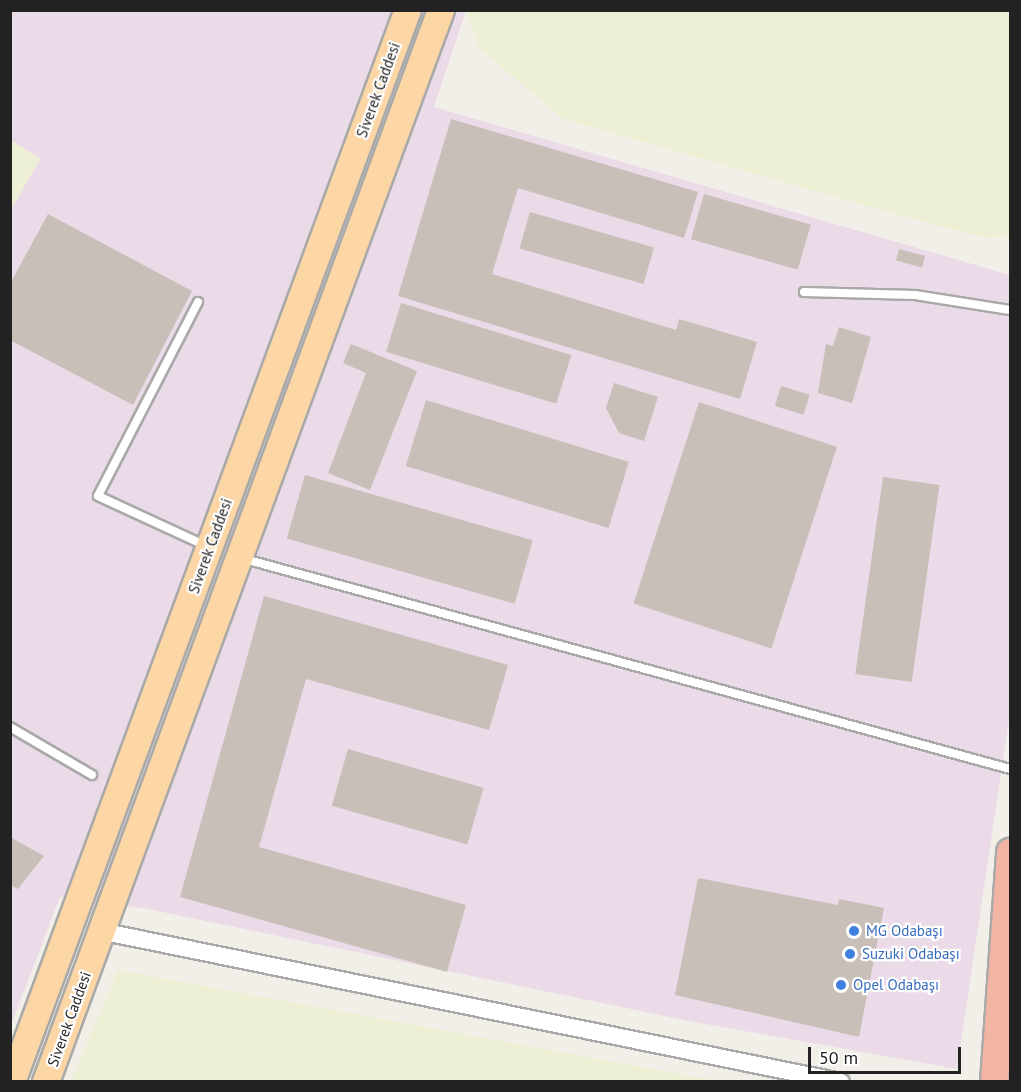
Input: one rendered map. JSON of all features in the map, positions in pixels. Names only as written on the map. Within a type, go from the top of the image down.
[{"type":"highway","points":[[996,1082],[1011,852]]},
{"type":"highway","points":[[996,1082],[1011,996]]},
{"type":"main road","name":"Siverek Caddesi","points":[[12,1082],[408,10]]},
{"type":"main road","name":"Siverek Caddesi","points":[[46,1082],[441,10]]},
{"type":"street","points":[[100,931],[841,1082]]},
{"type":"lane","points":[[804,292],[915,295],[1011,310]]},
{"type":"lane","points":[[198,302],[98,496],[209,548]]},
{"type":"lane","points":[[239,558],[1011,769]]},
{"type":"lane","points":[[10,727],[92,775]]},
{"type":"shaded area","points":[[11,11],[466,11],[434,107],[1010,275],[1010,713],[957,1069],[689,1021],[143,908],[60,897],[11,1025],[10,210],[40,159],[11,140]]},
{"type":"green space","points":[[466,11],[1010,11],[1010,237],[986,238],[902,216],[563,119],[480,49]]},
{"type":"green space","points":[[11,140],[40,159],[11,210]]},
{"type":"green space","points":[[118,970],[718,1081],[71,1081]]},
{"type":"building","points":[[451,119],[698,192],[684,238],[518,188],[492,274],[676,330],[679,319],[757,342],[740,399],[398,296]]},
{"type":"building","points":[[704,194],[811,225],[798,270],[691,239]]},
{"type":"building","points":[[530,212],[654,248],[644,284],[520,249]]},
{"type":"building","points":[[48,214],[192,291],[133,405],[10,340],[10,284]]},
{"type":"building","points":[[899,249],[925,256],[922,268],[896,261]]},
{"type":"building","points":[[401,303],[571,355],[556,404],[386,352]]},
{"type":"building","points":[[839,327],[871,337],[852,403],[818,393],[826,344],[833,346]]},
{"type":"building","points":[[351,344],[417,371],[370,490],[328,473],[366,373],[343,363]]},
{"type":"building","points":[[614,383],[658,397],[644,441],[619,433],[606,408]]},
{"type":"building","points":[[781,386],[810,395],[804,415],[775,406]]},
{"type":"building","points":[[426,400],[629,462],[609,528],[406,466]]},
{"type":"building","points":[[699,402],[837,447],[771,648],[633,604]]},
{"type":"building","points":[[305,475],[533,540],[515,604],[287,538]]},
{"type":"building","points":[[883,477],[939,485],[912,682],[855,674]]},
{"type":"building","points":[[264,596],[508,665],[489,730],[306,679],[259,847],[466,905],[447,972],[180,897]]},
{"type":"building","points":[[348,749],[484,788],[467,845],[332,806]]},
{"type":"building","points":[[10,837],[44,856],[18,889],[10,885]]},
{"type":"building","points":[[698,878],[838,905],[839,899],[884,908],[859,1037],[675,995]]},
{"type":"place","name":"MG Odabaşı","points":[[854,931]]},
{"type":"place","name":"Suzuki Odabaşı","points":[[850,954]]},
{"type":"place","name":"Opel Odabaşı","points":[[841,985]]}]
